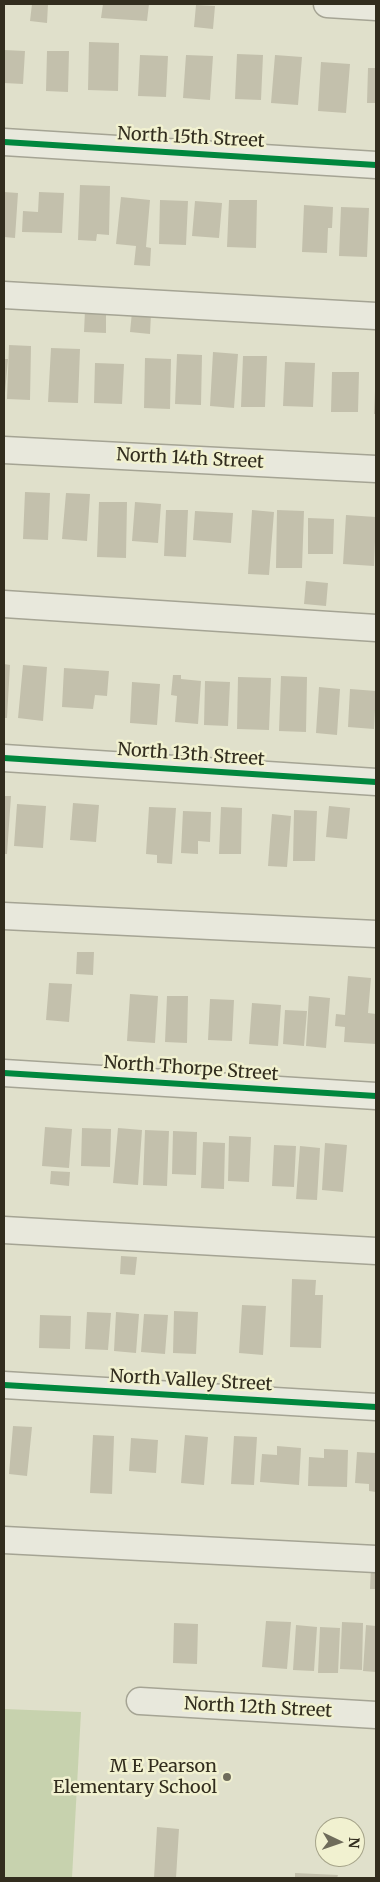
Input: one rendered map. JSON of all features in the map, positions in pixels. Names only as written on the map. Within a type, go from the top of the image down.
[{"type":"street","points":[[327,4],[376,6]]},
{"type":"street","name":"North 15th Street","points":[[4,142],[376,164]]},
{"type":"street","points":[[4,295],[376,316]]},
{"type":"street","name":"North 14th Street","points":[[4,450],[376,469]]},
{"type":"street","points":[[4,604],[376,628]]},
{"type":"street","name":"North 13th Street","points":[[4,758],[376,782]]},
{"type":"street","points":[[4,916],[376,934]]},
{"type":"street","name":"North Thorpe Street","points":[[4,1073],[376,1096]]},
{"type":"street","points":[[4,1230],[376,1251]]},
{"type":"street","name":"North Valley Street","points":[[4,1385],[376,1407]]},
{"type":"street","points":[[4,1540],[376,1559]]},
{"type":"street","name":"North 12th Street","points":[[140,1701],[376,1715]]},
{"type":"green space","points":[[4,1709],[81,1712],[72,1878],[4,1878]]},
{"type":"building","points":[[32,4],[48,4],[47,23],[30,21]]},
{"type":"building","points":[[103,4],[149,4],[147,21],[101,18]]},
{"type":"building","points":[[196,5],[215,6],[213,29],[194,27]]},
{"type":"building","points":[[89,42],[119,43],[118,91],[88,90]]},
{"type":"building","points":[[4,50],[25,51],[23,84],[4,83]]},
{"type":"building","points":[[47,51],[69,51],[68,92],[46,91]]},
{"type":"building","points":[[237,54],[263,55],[261,100],[235,99]]},
{"type":"building","points":[[140,55],[168,56],[166,97],[138,96]]},
{"type":"building","points":[[186,55],[213,56],[210,100],[183,98]]},
{"type":"building","points":[[275,55],[302,57],[298,105],[271,103]]},
{"type":"building","points":[[321,62],[350,64],[346,113],[318,111]]},
{"type":"building","points":[[368,68],[376,68],[376,103],[367,103]]},
{"type":"building","points":[[80,185],[110,186],[109,235],[97,234],[96,241],[78,240]]},
{"type":"building","points":[[4,192],[18,193],[15,238],[4,237]]},
{"type":"building","points":[[39,192],[64,193],[62,233],[22,232],[23,211],[38,212]]},
{"type":"building","points":[[121,197],[150,200],[146,247],[151,248],[150,266],[134,265],[136,246],[116,244]]},
{"type":"building","points":[[160,200],[188,201],[186,245],[159,244]]},
{"type":"building","points":[[229,200],[257,200],[256,248],[227,247]]},
{"type":"building","points":[[195,201],[222,203],[219,238],[192,236]]},
{"type":"building","points":[[304,205],[333,207],[332,228],[328,228],[327,253],[302,252]]},
{"type":"building","points":[[341,207],[369,208],[367,257],[339,256]]},
{"type":"building","points":[[85,310],[106,311],[106,333],[84,332]]},
{"type":"building","points":[[132,312],[151,313],[150,334],[130,332]]},
{"type":"building","points":[[9,345],[31,346],[30,400],[7,399]]},
{"type":"building","points":[[51,348],[80,349],[78,403],[48,402]]},
{"type":"building","points":[[213,352],[238,354],[234,408],[210,406]]},
{"type":"building","points":[[177,354],[202,355],[201,405],[175,404]]},
{"type":"building","points":[[243,356],[267,356],[265,407],[241,407]]},
{"type":"building","points":[[145,358],[171,359],[170,409],[144,408]]},
{"type":"building","points":[[4,359],[8,359],[5,393],[4,392]]},
{"type":"building","points":[[285,362],[315,363],[313,407],[283,406]]},
{"type":"building","points":[[95,363],[124,364],[122,404],[94,403]]},
{"type":"building","points":[[332,372],[359,372],[358,412],[331,412]]},
{"type":"building","points":[[375,391],[376,414],[374,414]]},
{"type":"building","points":[[25,492],[50,493],[48,540],[23,539]]},
{"type":"building","points":[[66,493],[90,494],[87,541],[62,539]]},
{"type":"building","points":[[99,502],[127,502],[126,558],[97,557]]},
{"type":"building","points":[[135,502],[161,504],[158,543],[132,541]]},
{"type":"building","points":[[166,510],[188,510],[186,557],[164,556]]},
{"type":"building","points":[[252,510],[274,512],[269,575],[248,574]]},
{"type":"building","points":[[277,510],[304,511],[302,568],[276,568]]},
{"type":"building","points":[[195,511],[233,513],[231,543],[193,540]]},
{"type":"building","points":[[346,515],[376,517],[374,566],[343,564]]},
{"type":"building","points":[[308,518],[334,519],[333,554],[308,554]]},
{"type":"building","points":[[306,581],[328,583],[326,606],[304,604]]},
{"type":"building","points":[[4,664],[10,665],[7,718],[4,718]]},
{"type":"building","points":[[23,665],[47,667],[43,721],[18,718]]},
{"type":"building","points":[[64,668],[109,671],[107,696],[95,695],[93,709],[62,707]]},
{"type":"building","points":[[173,675],[181,675],[181,679],[201,681],[198,724],[175,722],[177,696],[171,695]]},
{"type":"building","points":[[281,676],[307,677],[306,732],[279,731]]},
{"type":"building","points":[[238,677],[271,678],[269,730],[237,729]]},
{"type":"building","points":[[205,681],[230,682],[228,726],[204,725]]},
{"type":"building","points":[[132,682],[160,684],[157,725],[130,723]]},
{"type":"building","points":[[319,687],[340,689],[337,735],[316,733]]},
{"type":"building","points":[[350,689],[376,691],[374,729],[348,727]]},
{"type":"building","points":[[4,796],[11,796],[7,854],[4,854]]},
{"type":"building","points":[[73,803],[99,805],[96,842],[70,840]]},
{"type":"building","points":[[17,804],[46,806],[43,848],[14,846]]},
{"type":"building","points":[[329,806],[350,808],[347,839],[326,837]]},
{"type":"building","points":[[149,807],[176,808],[172,864],[157,863],[157,855],[146,854]]},
{"type":"building","points":[[221,807],[242,808],[241,854],[219,854]]},
{"type":"building","points":[[294,810],[317,811],[315,861],[293,861]]},
{"type":"building","points":[[183,811],[211,812],[210,842],[198,841],[198,854],[181,853]]},
{"type":"building","points":[[272,814],[291,816],[287,867],[268,866]]},
{"type":"building","points":[[77,952],[94,952],[93,975],[76,974]]},
{"type":"building","points":[[348,976],[371,978],[368,1013],[376,1014],[376,1044],[344,1042],[345,1027],[335,1026],[336,1014],[345,1015]]},
{"type":"building","points":[[49,983],[72,984],[69,1022],[46,1020]]},
{"type":"building","points":[[130,994],[158,996],[155,1043],[127,1041]]},
{"type":"building","points":[[167,996],[188,996],[187,1043],[165,1042]]},
{"type":"building","points":[[309,996],[330,998],[326,1048],[306,1046]]},
{"type":"building","points":[[210,999],[234,1000],[232,1041],[208,1040]]},
{"type":"building","points":[[252,1003],[281,1005],[278,1046],[249,1044]]},
{"type":"building","points":[[285,1010],[307,1011],[304,1046],[283,1044]]},
{"type":"building","points":[[45,1127],[72,1129],[69,1168],[42,1166]]},
{"type":"building","points":[[82,1128],[111,1129],[110,1167],[81,1166]]},
{"type":"building","points":[[118,1128],[142,1130],[138,1185],[113,1183]]},
{"type":"building","points":[[145,1130],[169,1131],[167,1186],[143,1185]]},
{"type":"building","points":[[173,1131],[197,1132],[196,1175],[172,1174]]},
{"type":"building","points":[[229,1136],[251,1137],[249,1182],[228,1181]]},
{"type":"building","points":[[203,1142],[225,1143],[224,1189],[201,1188]]},
{"type":"building","points":[[325,1143],[347,1145],[343,1192],[322,1190]]},
{"type":"building","points":[[274,1145],[296,1146],[294,1187],[272,1186]]},
{"type":"building","points":[[300,1146],[320,1148],[317,1200],[296,1199]]},
{"type":"building","points":[[51,1171],[70,1172],[69,1186],[50,1184]]},
{"type":"building","points":[[121,1256],[137,1257],[135,1275],[120,1274]]},
{"type":"building","points":[[292,1279],[316,1280],[315,1295],[323,1295],[321,1348],[290,1347]]},
{"type":"building","points":[[242,1305],[266,1306],[263,1355],[239,1353]]},
{"type":"building","points":[[174,1311],[198,1312],[196,1354],[173,1353]]},
{"type":"building","points":[[87,1312],[111,1313],[108,1350],[85,1349]]},
{"type":"building","points":[[116,1312],[139,1314],[136,1353],[114,1351]]},
{"type":"building","points":[[144,1314],[168,1315],[165,1354],[141,1352]]},
{"type":"building","points":[[40,1315],[71,1316],[70,1349],[39,1348]]},
{"type":"building","points":[[13,1426],[32,1427],[27,1476],[9,1474]]},
{"type":"building","points":[[93,1435],[114,1436],[112,1494],[90,1493]]},
{"type":"building","points":[[185,1435],[208,1437],[204,1485],[181,1483]]},
{"type":"building","points":[[234,1436],[257,1437],[254,1485],[231,1484]]},
{"type":"building","points":[[131,1438],[158,1440],[156,1473],[129,1471]]},
{"type":"building","points":[[277,1446],[301,1448],[299,1485],[260,1482],[262,1454],[277,1455]]},
{"type":"building","points":[[324,1449],[348,1450],[347,1487],[308,1486],[309,1457],[324,1458]]},
{"type":"building","points":[[357,1452],[376,1453],[376,1492],[369,1491],[369,1484],[355,1483]]},
{"type":"building","points":[[371,1566],[376,1566],[376,1589],[370,1589]]},
{"type":"building","points":[[266,1621],[291,1622],[287,1669],[262,1667]]},
{"type":"building","points":[[342,1622],[363,1623],[362,1670],[340,1669]]},
{"type":"building","points":[[174,1623],[198,1624],[197,1664],[173,1663]]},
{"type":"building","points":[[296,1625],[317,1627],[314,1671],[293,1670]]},
{"type":"building","points":[[366,1625],[376,1626],[376,1672],[363,1671]]},
{"type":"building","points":[[320,1627],[340,1628],[338,1673],[318,1673]]},
{"type":"building","points":[[157,1827],[179,1829],[176,1878],[154,1878]]},
{"type":"building","points":[[295,1873],[338,1875],[337,1878],[295,1878]]},
{"type":"cycle path","points":[[4,142],[376,165]]},
{"type":"cycle path","points":[[4,758],[376,782]]},
{"type":"cycle path","points":[[4,1073],[376,1096]]},
{"type":"cycle path","points":[[4,1385],[376,1407]]},
{"type":"place","name":"M E Pearson Elementary School","points":[[227,1777]]}]
